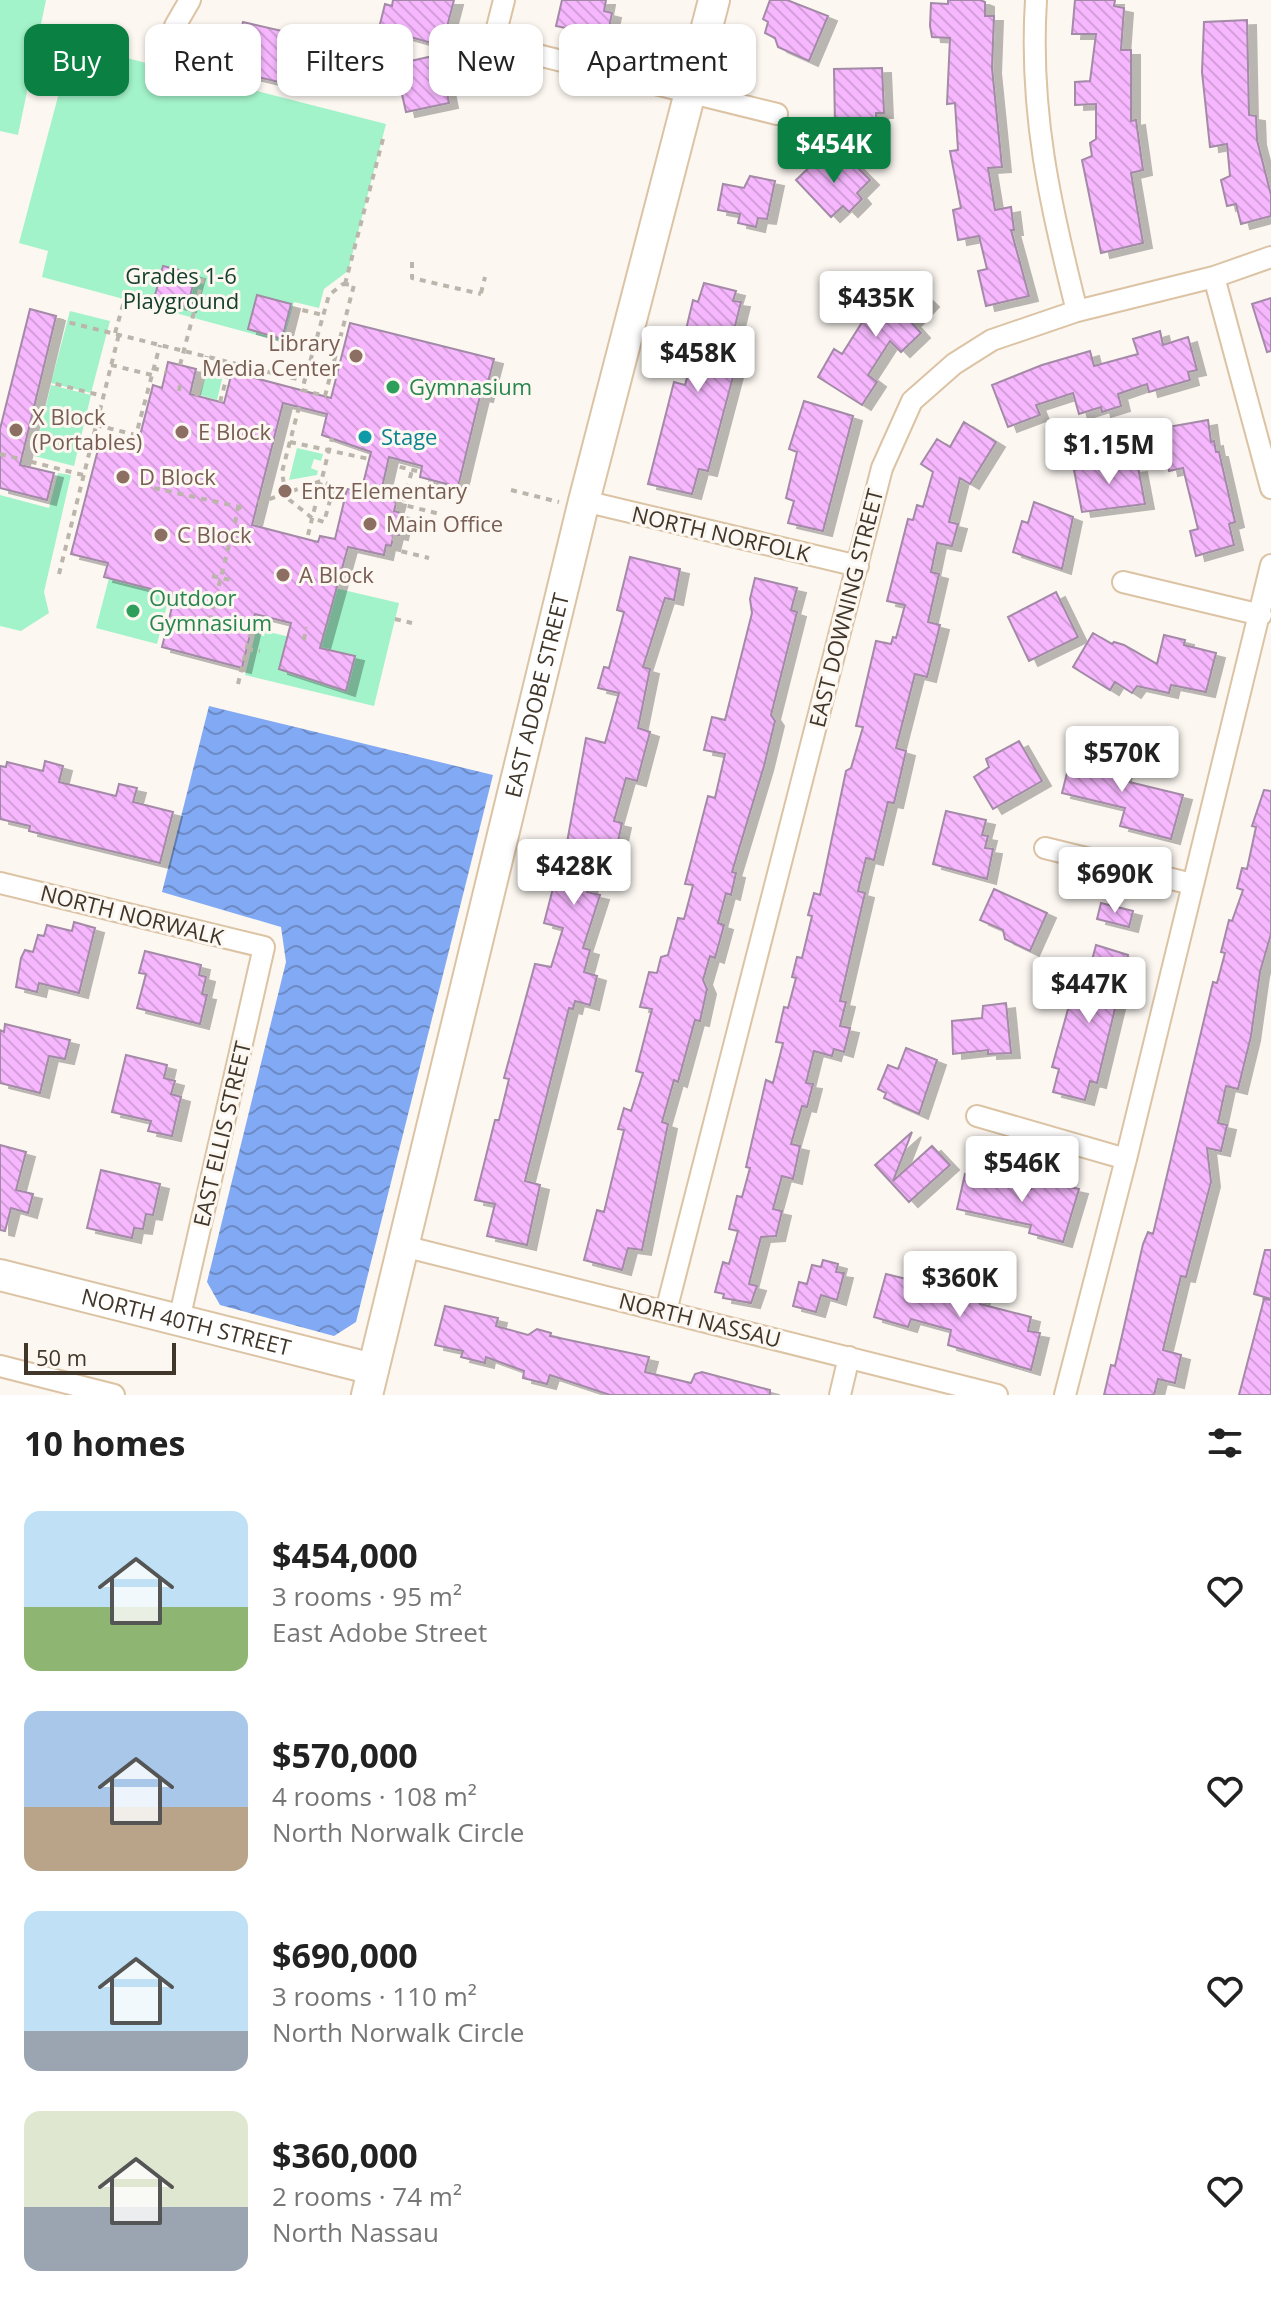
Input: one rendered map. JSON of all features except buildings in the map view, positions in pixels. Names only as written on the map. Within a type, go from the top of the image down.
[{"type":"street","points":[[176,24],[190,0]]},
{"type":"street","points":[[504,0],[493,44],[559,60]]},
{"type":"street","name":"EAST ADOBE STREET","points":[[708,24],[714,0]]},
{"type":"street","points":[[1036,0],[1033,50],[1039,145],[1077,311]]},
{"type":"street","name":"EAST ADOBE STREET","points":[[370,1382],[574,502],[690,96]]},
{"type":"street","points":[[707,96],[777,114]]},
{"type":"street","name":"EAST DOWNING STREET","points":[[666,1311],[882,468],[912,401],[954,364],[992,340],[1077,311],[1214,277],[1271,257]]},
{"type":"street","points":[[1214,277],[1271,488]]},
{"type":"street","name":"NORTH NORFOLK","points":[[574,502],[858,566]]},
{"type":"street","points":[[1065,1395],[1271,565]]},
{"type":"street","points":[[1123,582],[1261,615]]},
{"type":"street","points":[[1045,848],[1192,884]]},
{"type":"street","name":"NORTH NORWALK","points":[[0,883],[264,947]]},
{"type":"street","name":"EAST ELLIS STREET","points":[[179,1320],[264,947]]},
{"type":"street","points":[[977,1116],[1126,1159]]},
{"type":"street","name":"NORTH NASSAU","points":[[403,1246],[997,1395]]},
{"type":"street","name":"NORTH 40TH STREET","points":[[0,1275],[179,1320],[370,1382]]},
{"type":"street","points":[[840,1395],[849,1357]]},
{"type":"street","points":[[0,1366],[114,1395]]},
{"type":"path","points":[[345,284],[354,285],[325,396],[302,390],[329,295],[345,284],[384,135]]},
{"type":"path","points":[[412,262],[412,278],[481,295],[485,277]]},
{"type":"path","points":[[180,365],[203,278]]},
{"type":"path","points":[[59,574],[125,298]]},
{"type":"path","points":[[315,345],[291,339],[298,309],[323,315]]},
{"type":"path","points":[[24,460],[59,320],[305,381]]},
{"type":"path","points":[[96,425],[136,435],[160,344]]},
{"type":"path","points":[[196,396],[207,356]]},
{"type":"path","points":[[220,402],[231,362]]},
{"type":"path","points":[[111,365],[166,372]]},
{"type":"path","points":[[194,378],[201,380]]},
{"type":"path","points":[[44,381],[103,396]]},
{"type":"path","points":[[299,407],[281,479],[284,492],[292,505],[324,522],[334,486]]},
{"type":"path","points":[[117,442],[119,431]]},
{"type":"path","points":[[308,535],[332,438]]},
{"type":"path","points":[[290,442],[369,459]]},
{"type":"path","points":[[0,454],[83,475]]},
{"type":"path","points":[[388,464],[421,472]]},
{"type":"path","points":[[401,513],[412,470]]},
{"type":"path","points":[[258,503],[321,481],[346,492]]},
{"type":"path","points":[[154,488],[241,508],[235,523]]},
{"type":"path","points":[[511,490],[574,502]]},
{"type":"path","points":[[396,503],[440,514]]},
{"type":"path","points":[[210,621],[232,533]]},
{"type":"path","points":[[395,535],[392,549],[429,558]]},
{"type":"path","points":[[212,576],[230,580]]},
{"type":"path","points":[[238,684],[255,614]]},
{"type":"path","points":[[395,619],[412,623]]},
{"type":"path","points":[[304,640],[306,627]]},
{"type":"path","points":[[247,649],[260,651]]},
{"type":"green space","points":[[0,0],[46,0],[41,24],[24,24],[26,96],[18,135],[0,131]]},
{"type":"green space","name":"Grades 1-6 Playground","points":[[129,59],[145,63],[145,96],[261,96],[261,92],[386,124],[348,271],[324,289],[319,308],[294,302],[283,342],[42,277],[48,251],[19,243],[58,96],[129,96]]},
{"type":"green space","points":[[70,311],[110,321],[91,393],[51,383]]},
{"type":"green space","points":[[208,367],[224,371],[217,400],[200,395]]},
{"type":"green space","points":[[51,385],[91,395],[74,466],[34,456]]},
{"type":"green space","points":[[297,448],[323,454],[321,461],[314,459],[311,468],[318,471],[317,475],[289,480]]},
{"type":"green space","points":[[58,473],[71,475],[44,592],[49,613],[21,631],[0,626],[0,495],[49,508]]},
{"type":"green space","name":"Outdoor Gymnasium","points":[[109,578],[170,594],[157,644],[96,628]]},
{"type":"green space","points":[[335,588],[399,603],[374,706],[245,675],[260,615],[265,617],[260,635],[264,636],[265,631],[290,637]]},
{"type":"water","points":[[209,706],[493,775],[356,1322],[334,1336],[220,1305],[207,1282],[286,962],[281,927],[162,892]]},
{"type":"place","name":"Library Media Center","points":[[356,356]]},
{"type":"place","name":"Gymnasium","points":[[393,387]]},
{"type":"place","name":"X Block (Portables)","points":[[16,430]]},
{"type":"place","name":"E Block","points":[[182,432]]},
{"type":"place","name":"Stage","points":[[365,437]]},
{"type":"place","name":"D Block","points":[[123,477]]},
{"type":"place","name":"Entz Elementary","points":[[285,491]]},
{"type":"place","name":"Main Office","points":[[370,524]]},
{"type":"place","name":"C Block","points":[[161,535]]},
{"type":"place","name":"A Block","points":[[283,575]]},
{"type":"place","name":"Outdoor Gymnasium","points":[[133,611]]}]
